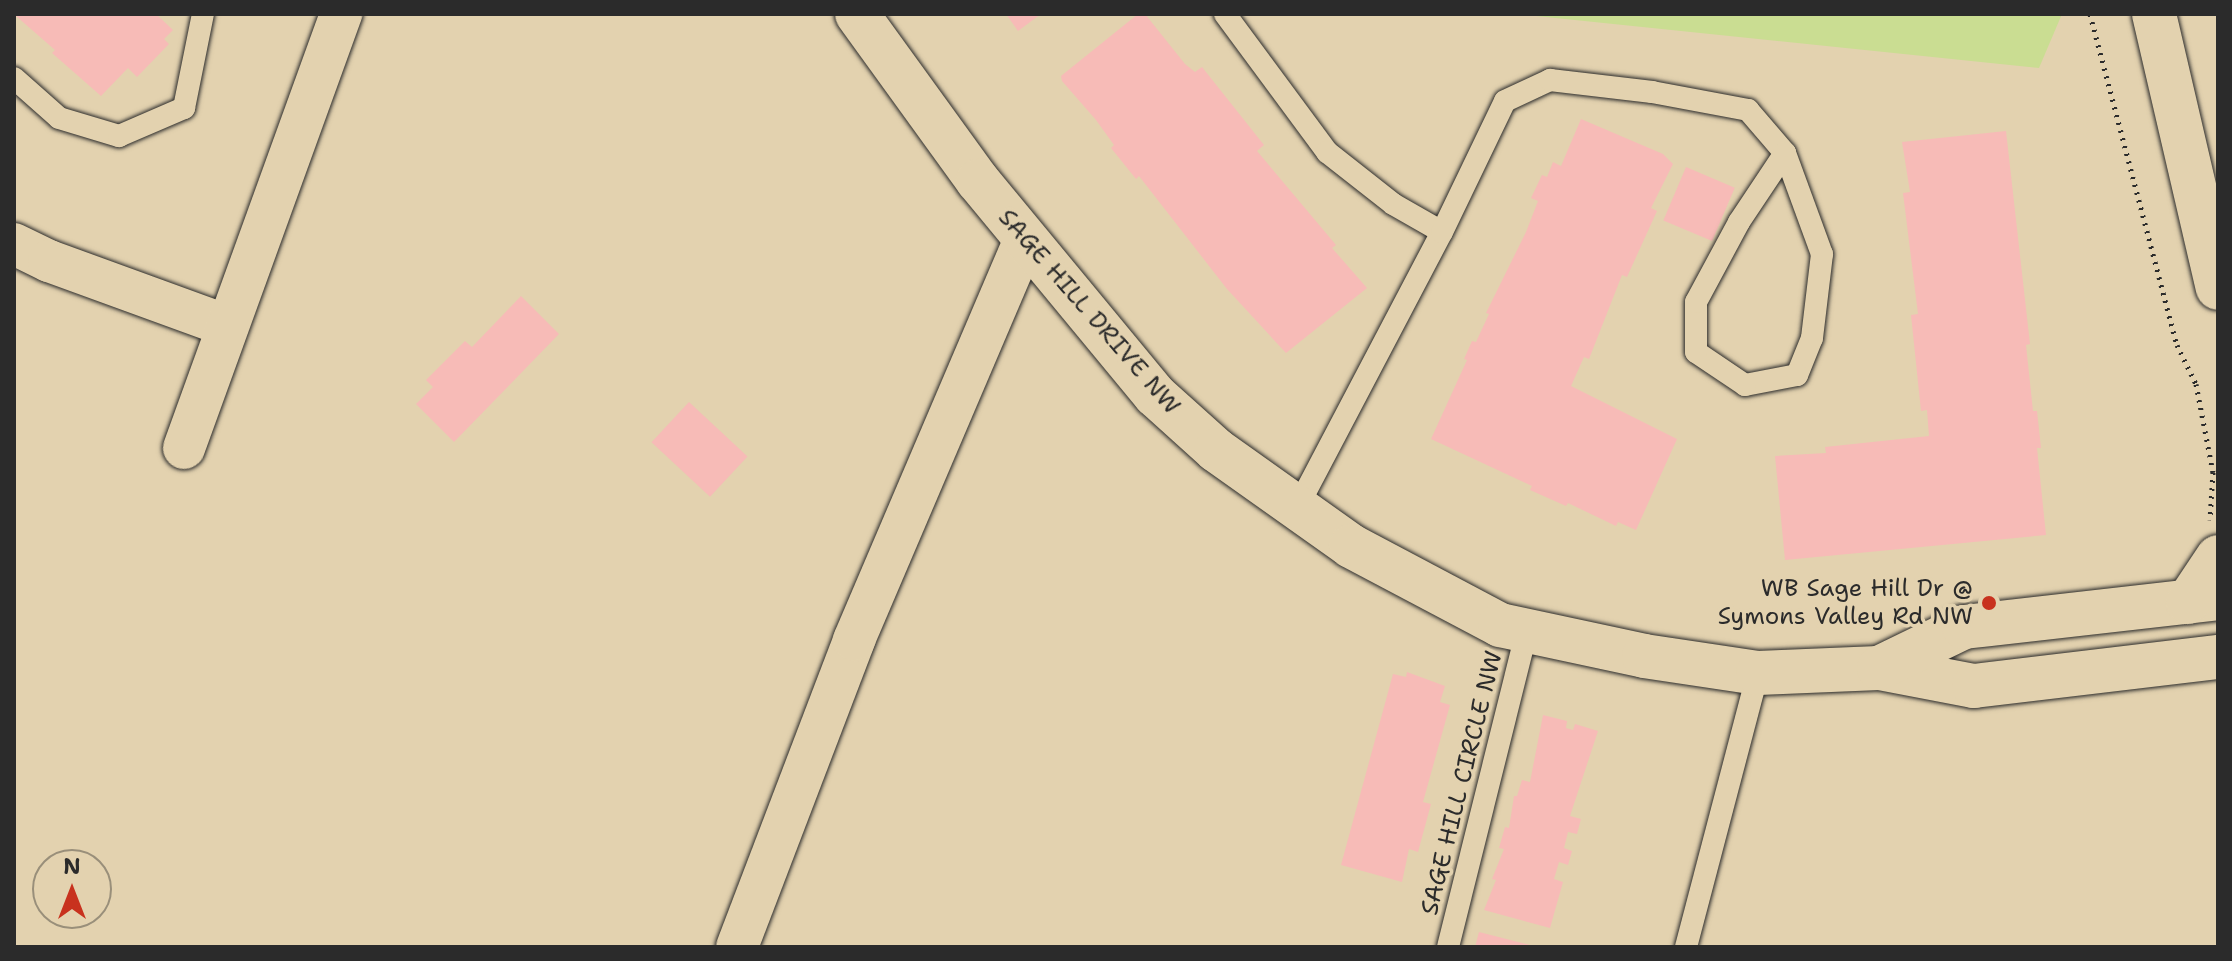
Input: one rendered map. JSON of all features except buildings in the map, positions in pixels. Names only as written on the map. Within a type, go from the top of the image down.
[{"type":"street","points":[[184,448],[341,14]]},
{"type":"street","name":"SAGE HILL DRIVE NW","points":[[857,14],[978,181],[1155,395],[1216,450],[1351,546],[1500,625],[1526,633],[1758,673],[1879,668],[1974,686],[2218,657]]},
{"type":"street","points":[[2154,14],[2218,288]]},
{"type":"street","points":[[737,947],[854,640],[1025,239]]},
{"type":"street","points":[[14,244],[49,261],[228,326]]},
{"type":"street","points":[[2203,600],[2213,543]]},
{"type":"street","name":"SAGE HILL DRIVE NW","points":[[1879,668],[1964,627],[2203,600]]},
{"type":"lane","points":[[14,78],[59,118],[119,136],[184,108],[203,14]]},
{"type":"lane","points":[[1225,14],[1327,152],[1393,204],[1442,232]]},
{"type":"lane","points":[[1297,508],[1442,232],[1505,101],[1550,80],[1652,92],[1748,110],[1785,153],[1822,254],[1812,338],[1797,375],[1745,385],[1696,352],[1696,302],[1739,222],[1785,153]]},
{"type":"lane","name":"SAGE HILL CIRCLE NW","points":[[1448,947],[1526,633]]},
{"type":"lane","points":[[1686,947],[1758,673]]},
{"type":"path","points":[[2090,14],[2177,345],[2196,384],[2213,472],[2213,543]]},
{"type":"green space","points":[[1516,14],[2062,14],[2039,68]]},
{"type":"place","name":"WB Sage Hill Dr @ Symons Valley Rd NW","points":[[1989,603]]}]
